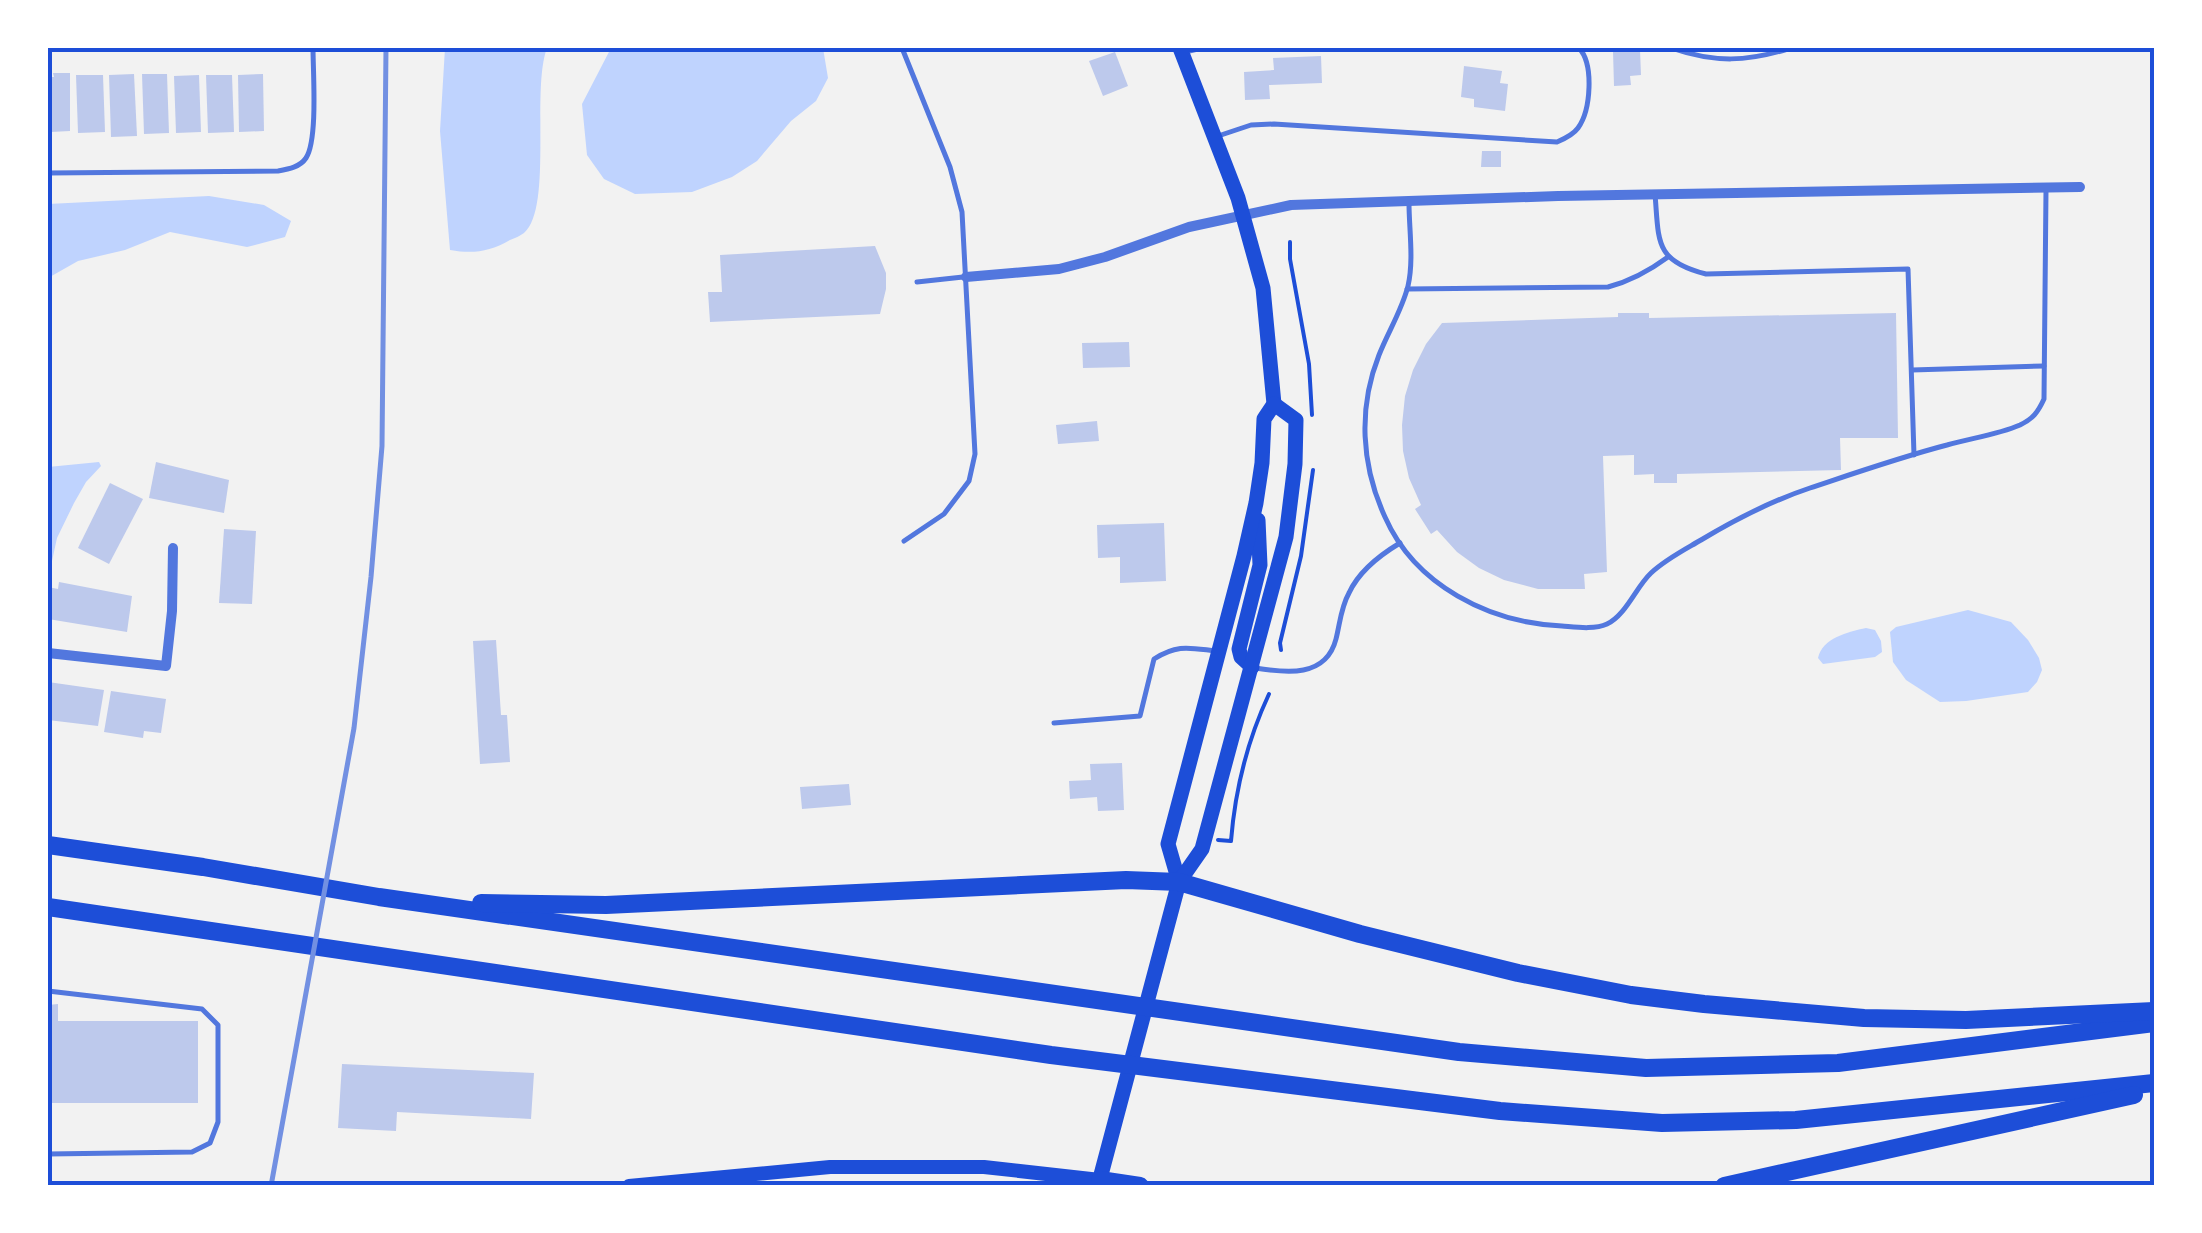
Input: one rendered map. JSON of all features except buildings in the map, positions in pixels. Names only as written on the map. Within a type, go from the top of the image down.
[{"type":"highway","points":[[48,845],[379,898],[1459,1052],[1646,1068],[1838,1064],[2154,1022]]},
{"type":"highway","points":[[422,903],[606,905],[1126,880],[1179,882],[1360,934],[1518,973],[1704,1004],[1847,1017],[1966,1020],[2154,1011]]},
{"type":"highway","points":[[48,907],[1052,1055],[1500,1111],[1662,1123],[1796,1120],[2154,1087]]},
{"type":"highway","points":[[1724,1186],[2154,1087]]},
{"type":"highway","points":[[1099,1182],[1140,1186]]},
{"type":"main road","points":[[1179,882],[1168,844],[1256,503],[1264,419],[1274,404],[1263,288],[1242,214],[1181,50]]},
{"type":"main road","points":[[629,1186],[830,1167],[984,1167],[1099,1182],[1179,882],[1202,849],[1286,537],[1296,420],[1274,404]]},
{"type":"main road","points":[[1252,667],[1240,657],[1239,649],[1260,565],[1256,503]]},
{"type":"street","points":[[966,277],[1059,269],[1188,227],[1292,205],[2080,187]]},
{"type":"street","points":[[48,653],[166,666],[173,548]]},
{"type":"lane","points":[[48,173],[294,168],[305,160],[312,142],[312,48]]},
{"type":"lane","points":[[902,48],[950,166],[962,212],[975,454],[968,481],[944,514],[904,541]]},
{"type":"lane","points":[[1181,50],[1202,48]]},
{"type":"lane","points":[[1215,137],[1251,125],[1274,124],[1557,142],[1578,128],[1584,114],[1589,68],[1586,55],[1579,48]]},
{"type":"lane","points":[[1672,48],[1729,60],[1762,57],[1791,48]]},
{"type":"lane","points":[[1409,200],[1407,289],[1377,360],[1365,414],[1368,468],[1384,514],[1400,543],[1431,578],[1467,602],[1520,622],[1597,626],[1615,618],[1636,588],[1668,559],[1762,506],[1914,455],[2020,425],[2038,414],[2044,398],[2046,187]]},
{"type":"lane","points":[[1655,194],[1660,240],[1668,257],[1686,270],[1706,274],[1908,270],[1914,455]]},
{"type":"lane","points":[[1407,289],[1608,287],[1638,276],[1668,257]]},
{"type":"lane","points":[[917,282],[966,277]]},
{"type":"lane","points":[[1912,370],[2044,366]]},
{"type":"lane","points":[[1252,667],[1299,672],[1320,663],[1334,647],[1343,606],[1358,577],[1400,543]]},
{"type":"lane","points":[[1054,723],[1140,716],[1154,659],[1170,649],[1218,651]]},
{"type":"lane","points":[[48,991],[202,1009],[218,1024],[218,1122],[210,1143],[192,1152],[48,1154]]},
{"type":"path","points":[[1204,840],[1231,841],[1237,794],[1269,694]]},
{"type":"water","points":[[445,48],[547,48],[541,91],[540,175],[533,220],[521,235],[481,251],[450,250],[440,131]]},
{"type":"water","points":[[611,48],[823,48],[828,78],[816,101],[791,121],[757,161],[732,177],[692,192],[635,194],[604,179],[587,155],[582,104]]},
{"type":"water","points":[[209,196],[264,205],[291,221],[285,237],[247,247],[170,232],[125,250],[78,261],[48,278],[48,204]]},
{"type":"water","points":[[99,462],[101,466],[86,482],[57,538],[52,561],[48,560],[48,467]]},
{"type":"water","points":[[1968,610],[2011,622],[2028,640],[2042,670],[2028,692],[1940,702],[1906,680],[1893,662],[1890,632],[1896,627]]},
{"type":"water","points":[[1866,628],[1875,630],[1881,641],[1882,652],[1875,657],[1823,664],[1818,658],[1830,641]]},
{"type":"railway","points":[[271,1186],[354,728],[371,577],[382,446],[386,48]]}]
